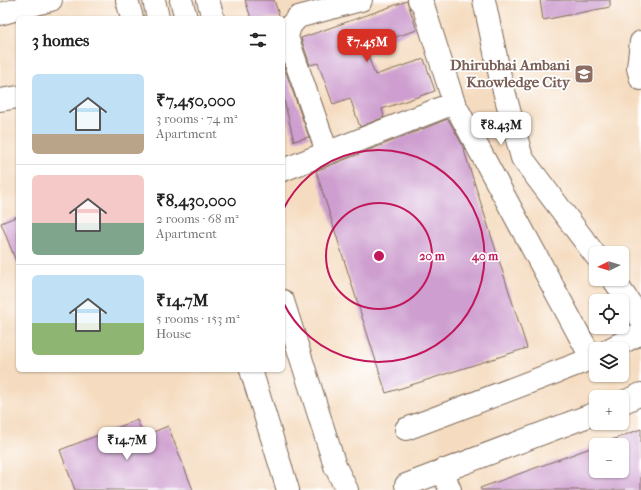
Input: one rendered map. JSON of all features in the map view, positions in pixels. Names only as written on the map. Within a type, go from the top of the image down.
[{"type":"main road","points":[[0,14],[50,0]]},
{"type":"main road","points":[[127,0],[131,16]]},
{"type":"main road","points":[[154,0],[158,16]]},
{"type":"main road","points":[[181,0],[185,16]]},
{"type":"main road","points":[[208,0],[212,16]]},
{"type":"main road","points":[[327,152],[287,37],[290,26],[298,17],[361,0]]},
{"type":"main road","points":[[419,0],[423,5],[454,103],[592,342]]},
{"type":"main road","points":[[484,0],[500,76],[522,158],[589,247]]},
{"type":"main road","points":[[641,42],[638,68],[641,79]]},
{"type":"main road","points":[[0,100],[16,97]]},
{"type":"main road","points":[[285,169],[454,103]]},
{"type":"main road","points":[[618,286],[641,319]]},
{"type":"main road","points":[[285,307],[335,466],[341,490]]},
{"type":"main road","points":[[624,342],[641,333]]},
{"type":"main road","points":[[406,429],[589,359]]},
{"type":"main road","points":[[252,372],[288,487]]},
{"type":"main road","points":[[406,485],[442,470],[589,416]]},
{"type":"main road","points":[[335,466],[347,490]]},
{"type":"main road","points":[[442,470],[450,490]]},
{"type":"building","points":[[245,0],[274,0],[279,16],[250,16]]},
{"type":"building","points":[[540,0],[610,0],[610,7],[543,20]]},
{"type":"building","points":[[407,1],[417,30],[365,47],[375,75],[424,59],[435,91],[382,109],[384,117],[360,127],[350,98],[333,104],[318,63],[310,65],[301,38]]},
{"type":"building","points":[[285,70],[309,137],[294,141],[285,104]]},
{"type":"building","points":[[448,119],[462,144],[527,348],[386,393],[316,171]]},
{"type":"building","points":[[16,217],[16,261],[1,223]]},
{"type":"building","points":[[137,420],[144,436],[168,426],[193,490],[75,490],[60,450]]},
{"type":"building","points":[[641,429],[641,490],[481,490],[480,488],[589,449],[589,478],[629,478],[629,438],[617,438]]},
{"type":"place","name":"Dhirubhai Ambani Knowledge City","points":[[584,74]]}]
